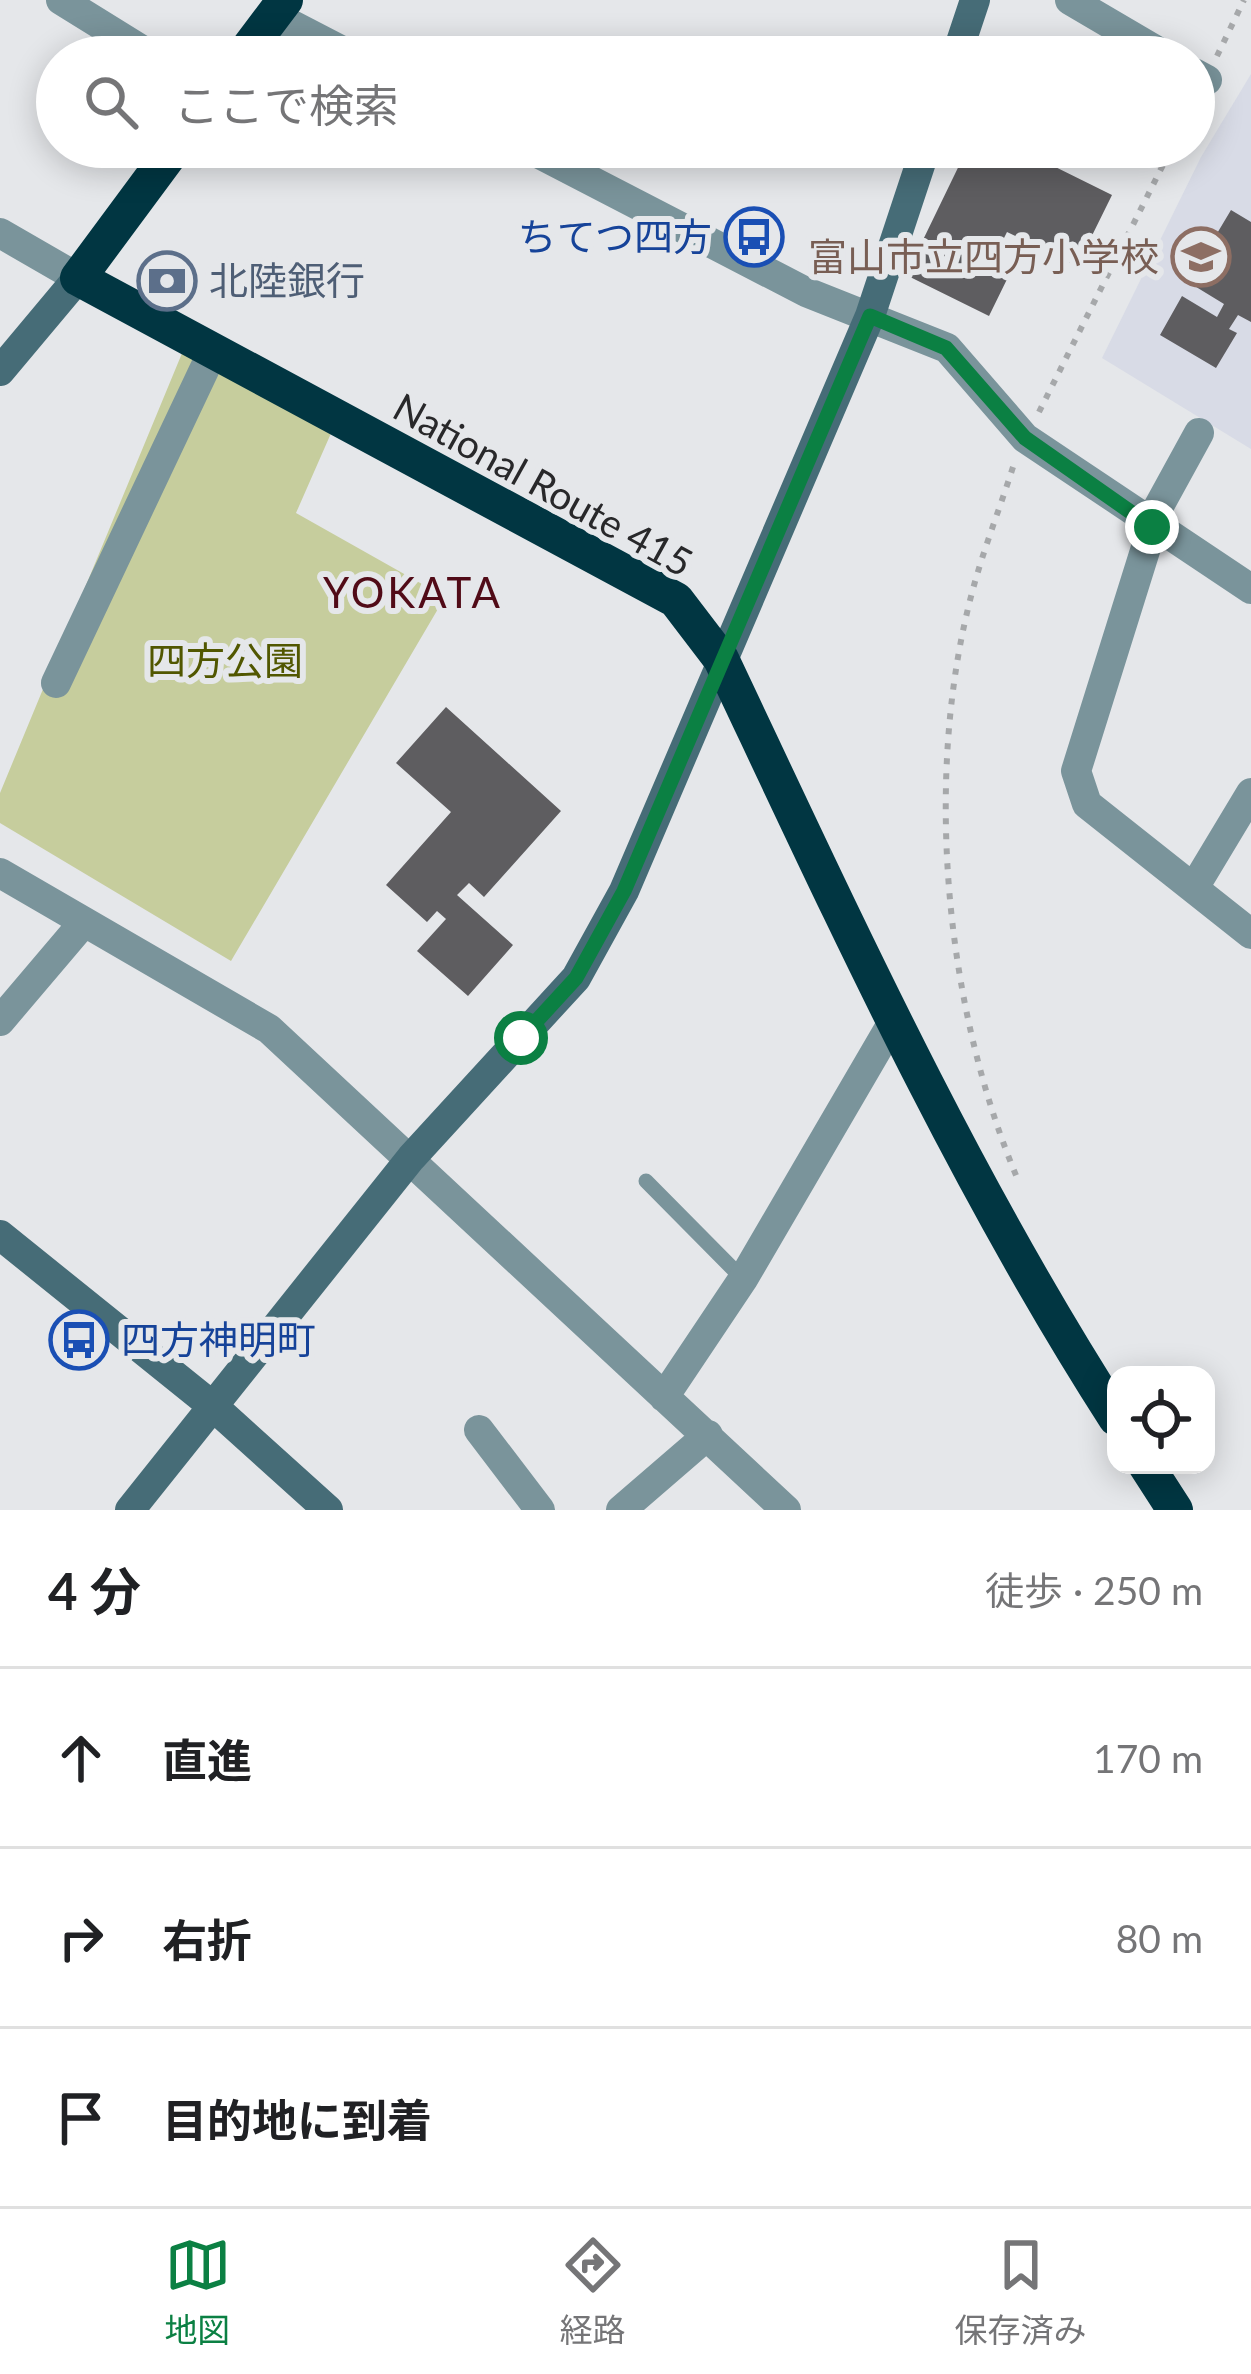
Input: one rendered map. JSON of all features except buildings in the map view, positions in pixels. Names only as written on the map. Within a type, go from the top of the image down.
[{"type":"highway","points":[[258,36],[279,8]]},
{"type":"highway","points":[[78,278],[159,168]]},
{"type":"highway","name":"National Route 415","points":[[78,278],[676,600],[721,658],[892,1022],[1043,1304],[1107,1404]]},
{"type":"highway","points":[[1152,1474],[1175,1510]]},
{"type":"street","points":[[61,0],[119,36]]},
{"type":"street","points":[[963,36],[975,0]]},
{"type":"street","points":[[1070,0],[1131,36]]},
{"type":"street","points":[[279,8],[321,36]]},
{"type":"street","points":[[567,168],[806,292],[946,348],[1025,438],[1251,589]]},
{"type":"street","points":[[130,1510],[411,1158],[576,978],[624,891],[870,316],[919,168]]},
{"type":"street","points":[[0,233],[78,278],[0,371]]},
{"type":"street","points":[[56,683],[213,350]]},
{"type":"street","points":[[1198,433],[1152,527],[1076,771],[1087,804],[1251,934]]},
{"type":"street","points":[[1195,886],[1251,794]]},
{"type":"street","points":[[0,873],[269,1029],[786,1510]]},
{"type":"street","points":[[0,1022],[84,922]]},
{"type":"street","points":[[664,1397],[742,1279],[892,1022]]},
{"type":"street","points":[[0,1235],[214,1408],[328,1510]]},
{"type":"street","points":[[479,1430],[540,1510]]},
{"type":"street","points":[[620,1510],[707,1435]]},
{"type":"lane","points":[[646,1181],[742,1279]]},
{"type":"path","points":[[1215,53],[1244,0]]},
{"type":"path","points":[[1033,422],[1161,168]]},
{"type":"path","points":[[1018,452],[972,592],[950,726],[947,896],[975,1048],[1021,1188]]},
{"type":"shaded area","name":"富山市立四方小学校","points":[[1251,74],[1251,449],[1102,358],[1196,168],[1215,168],[1215,134]]},
{"type":"green space","name":"四方公園","points":[[185,346],[332,431],[296,513],[445,597],[231,961],[0,823],[0,793]]},
{"type":"place","name":"ちてつ四方","points":[[754,237]]},
{"type":"place","name":"富山市立四方小学校","points":[[1201,257]]},
{"type":"place","name":"北陸銀行","points":[[167,281]]},
{"type":"place","name":"四方神明町","points":[[79,1340]]},
{"type":"district","name":"YOKATA","points":[[413,593]]},
{"type":"route","points":[[521,1038],[576,978],[624,891],[870,316],[946,348],[1025,438],[1152,527]]}]
